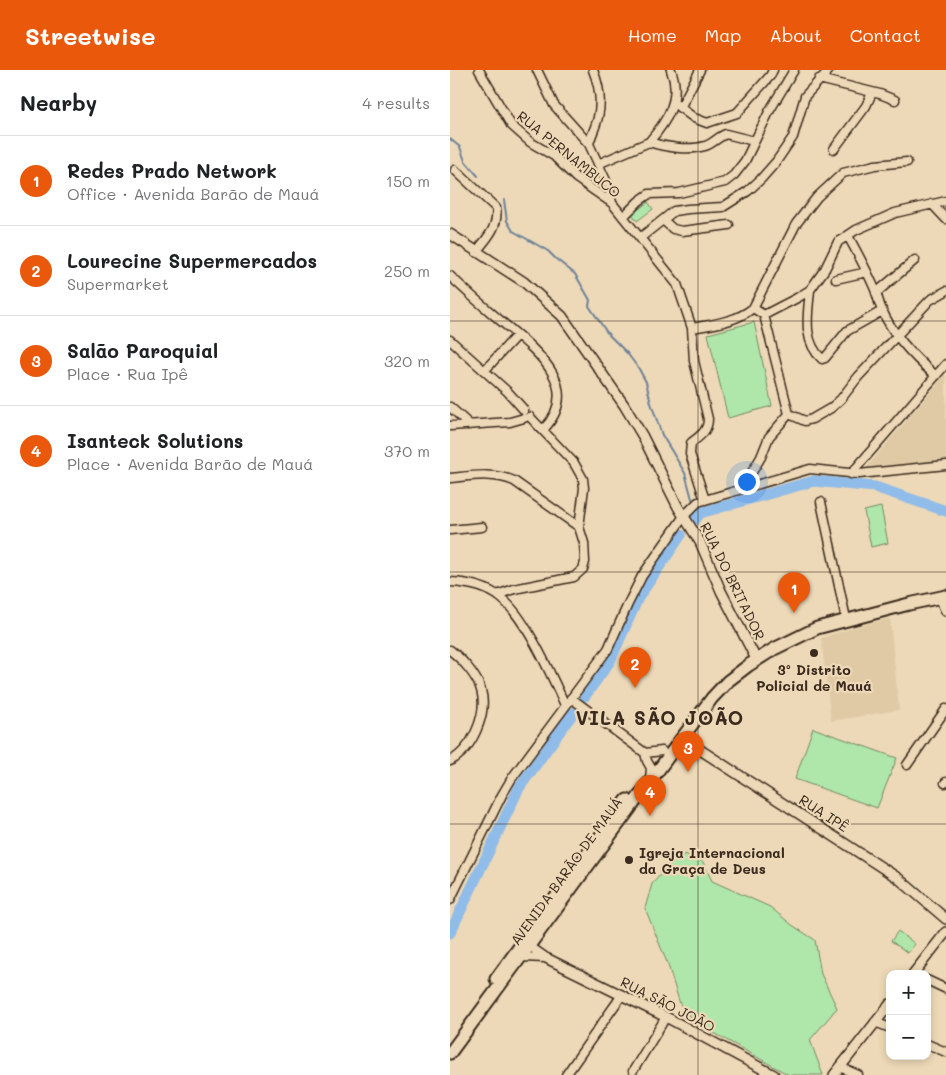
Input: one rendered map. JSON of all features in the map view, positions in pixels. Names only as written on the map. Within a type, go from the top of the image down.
[{"type":"main road","name":"AVENIDA BARÃO DE MAUÁ","points":[[450,1052],[522,957],[526,944],[662,751],[717,684],[755,656],[799,628],[844,614],[942,594]]},
{"type":"main road","name":"AVENIDA BARÃO DE MAUÁ","points":[[450,1041],[650,782],[712,698],[755,656],[817,628],[942,594]]},
{"type":"main road","points":[[682,738],[694,714],[694,710]]},
{"type":"street","name":"RUA PERNAMBUCO","points":[[479,70],[511,125],[530,142],[554,156],[576,178],[612,203],[677,284],[692,328],[694,361],[706,410],[708,426],[691,443],[690,454],[705,500]]},
{"type":"street","points":[[537,70],[554,105],[589,144],[609,187],[612,203]]},
{"type":"street","points":[[589,144],[598,118],[600,105],[599,88],[593,70]]},
{"type":"street","points":[[671,70],[675,79],[677,106],[694,118],[707,122],[737,113],[770,76],[773,70]]},
{"type":"street","points":[[598,164],[649,142],[677,106],[700,70]]},
{"type":"street","points":[[623,217],[649,194],[679,193],[725,182],[734,175],[745,161],[754,141],[794,70]]},
{"type":"street","points":[[640,238],[678,210],[723,207],[740,197],[762,179],[793,137],[805,96],[829,70]]},
{"type":"street","points":[[819,79],[895,100]]},
{"type":"street","points":[[834,149],[866,106],[872,93]]},
{"type":"street","points":[[649,142],[677,148],[696,147],[705,146],[726,134],[754,141]]},
{"type":"street","points":[[692,328],[722,322],[746,313],[753,308],[796,224],[816,197],[843,172],[875,165],[907,162]]},
{"type":"street","points":[[456,170],[496,208],[497,215],[494,229],[476,252]]},
{"type":"street","points":[[678,210],[679,193]]},
{"type":"street","points":[[764,315],[810,290],[825,269],[838,242],[856,230],[895,213],[946,201]]},
{"type":"street","points":[[932,204],[946,219]]},
{"type":"street","points":[[663,220],[673,229],[682,231],[729,225]]},
{"type":"street","name":"RUA DO BRITADOR","points":[[450,234],[524,282],[562,316],[624,405],[642,435],[684,516],[700,542],[755,656]]},
{"type":"street","points":[[848,236],[867,272],[882,311],[898,336],[917,360],[942,370],[851,474]]},
{"type":"street","points":[[876,292],[915,260]]},
{"type":"street","points":[[836,279],[867,272]]},
{"type":"street","points":[[450,276],[544,359],[554,373],[557,385],[558,407],[555,416],[544,429]]},
{"type":"street","points":[[810,290],[808,333],[812,345],[822,359],[825,358],[848,331],[882,311]]},
{"type":"street","points":[[789,414],[805,421],[831,408],[841,400],[858,377],[930,300],[946,291]]},
{"type":"street","points":[[753,308],[764,315],[789,414]]},
{"type":"street","points":[[485,370],[517,335]]},
{"type":"street","points":[[450,340],[485,370],[508,392],[526,415],[544,429],[574,462],[583,479],[579,528],[584,543],[585,562],[583,569],[574,577],[514,589],[498,595]]},
{"type":"street","points":[[450,407],[470,425]]},
{"type":"street","points":[[742,489],[761,457],[769,437],[789,414]]},
{"type":"street","points":[[450,426],[510,422],[526,415]]},
{"type":"street","points":[[451,896],[512,778],[608,649],[642,576],[684,516],[698,502],[810,469],[851,474],[946,465]]},
{"type":"street","points":[[450,478],[494,475],[506,477],[579,528]]},
{"type":"street","points":[[821,502],[844,614]]},
{"type":"street","points":[[450,530],[482,527]]},
{"type":"street","points":[[450,582],[473,584],[486,588],[509,604],[521,620],[542,656],[565,705]]},
{"type":"street","points":[[942,594],[946,611]]},
{"type":"street","points":[[450,650],[472,673],[481,690],[482,702],[481,716],[469,745],[464,752],[450,761]]},
{"type":"street","points":[[571,698],[645,753],[651,768],[650,782]]},
{"type":"street","points":[[907,765],[946,709]]},
{"type":"street","name":"RUA IPÊ","points":[[682,738],[898,878],[946,919]]},
{"type":"street","points":[[645,753],[662,751]]},
{"type":"street","points":[[916,970],[946,932]]},
{"type":"street","name":"RUA SÃO JOÃO","points":[[526,944],[548,959],[666,1017],[774,1075]]},
{"type":"street","name":"RUA SÃO JOÃO","points":[[522,957],[548,959]]},
{"type":"street","points":[[931,982],[946,989]]},
{"type":"street","points":[[566,1075],[622,995]]},
{"type":"street","points":[[858,1075],[837,1071],[886,1009]]},
{"type":"street","points":[[633,1071],[666,1017]]},
{"type":"street","points":[[875,1022],[886,1026]]},
{"type":"street","points":[[931,1046],[946,1052]]},
{"type":"shaded area","points":[[944,376],[946,376],[946,460],[866,468]]},
{"type":"shaded area","points":[[890,618],[899,710],[831,721],[821,638]]},
{"type":"green space","points":[[648,202],[653,209],[637,221],[632,214]]},
{"type":"green space","points":[[754,322],[772,406],[728,418],[708,334]]},
{"type":"green space","points":[[881,507],[888,543],[871,547],[864,511]]},
{"type":"green space","points":[[813,728],[897,758],[877,808],[795,779]]},
{"type":"green space","points":[[685,854],[703,862],[712,881],[770,907],[792,925],[815,940],[821,974],[837,1008],[810,1040],[823,1075],[789,1075],[696,1023],[680,1004],[668,965],[645,908],[652,884],[671,863]]},
{"type":"green space","points":[[898,931],[915,944],[908,953],[891,941]]},
{"type":"waterway","points":[[450,139],[460,147],[465,161],[478,176]]},
{"type":"waterway","points":[[504,200],[507,221],[513,231],[548,251],[575,274],[590,300],[589,306],[608,334],[627,353],[639,369],[646,382],[662,435],[685,473],[692,499]]},
{"type":"waterway","points":[[695,520],[700,513],[814,481],[875,487],[946,511]]},
{"type":"waterway","points":[[585,696],[610,661],[638,598],[681,535]]},
{"type":"waterway","points":[[450,933],[519,788],[573,713]]},
{"type":"place","name":"Redes Prado Network","points":[[794,613]]},
{"type":"place","name":"3º Distrito Policial de Mauá","points":[[814,653]]},
{"type":"place","name":"Lourecine Supermercados","points":[[635,688]]},
{"type":"place","name":"Salão Paroquial","points":[[688,772]]},
{"type":"place","name":"Isanteck Solutions","points":[[650,816]]},
{"type":"place","name":"Igreja Internacional da Graça de Deus","points":[[629,860]]},
{"type":"district","name":"VILA SÃO JOÃO","points":[[660,717]]}]
